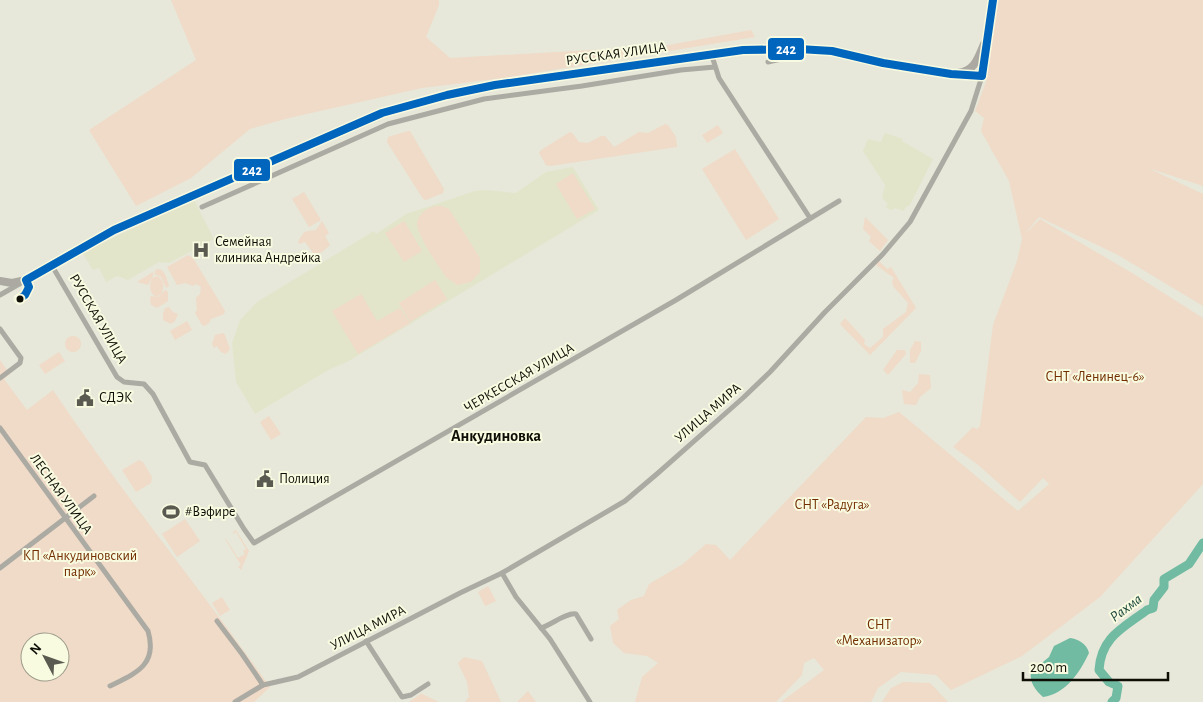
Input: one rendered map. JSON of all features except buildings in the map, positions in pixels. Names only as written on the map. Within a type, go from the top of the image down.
[{"type":"street","points":[[982,76],[993,0]]},
{"type":"street","points":[[951,74],[965,72],[976,64],[989,31]]},
{"type":"street","points":[[768,62],[794,56],[799,49]]},
{"type":"street","name":"РУССКАЯ УЛИЦА","points":[[187,456],[153,394],[144,384],[124,382],[117,377],[51,264],[114,230],[382,113],[446,95],[494,85],[743,50],[799,49],[832,51],[884,63],[951,74],[982,76]]},
{"type":"street","points":[[711,53],[719,78],[810,218]]},
{"type":"street","points":[[202,207],[361,136],[397,122],[484,99],[680,70],[716,67]]},
{"type":"street","name":"УЛИЦА МИРА","points":[[235,702],[263,685],[298,677],[502,573],[625,501],[770,372],[824,312],[882,255],[900,234],[910,222],[966,120],[982,76]]},
{"type":"street","name":"ЧЕРКЕССКАЯ УЛИЦА","points":[[187,456],[190,462],[205,466],[254,543],[676,300],[839,201]]},
{"type":"street","points":[[0,295],[51,264]]},
{"type":"street","points":[[0,281],[12,283],[26,280]]},
{"type":"street","points":[[0,330],[21,358],[20,363],[0,378]]},
{"type":"street","name":"ЛЕСНАЯ УЛИЦА","points":[[0,428],[148,631],[151,642],[148,660],[138,672],[110,686]]},
{"type":"street","points":[[0,568],[94,496]]},
{"type":"street","points":[[502,573],[516,597],[550,639],[590,702]]},
{"type":"street","points":[[541,628],[569,613],[573,613],[576,614],[592,638]]},
{"type":"street","points":[[217,621],[263,685]]},
{"type":"street","points":[[366,642],[402,697],[411,695],[428,684]]},
{"type":"shaded area","points":[[885,133],[903,139],[902,141],[933,159],[910,205],[903,211],[895,208],[891,210],[886,207],[888,204],[882,198],[885,185],[863,151],[868,139],[881,142]]},
{"type":"shaded area","points":[[573,167],[599,210],[347,362],[330,369],[255,414],[236,382],[232,343],[240,320],[257,302],[374,231],[376,234],[406,214],[475,191],[486,190],[516,193],[546,172]]},
{"type":"shaded area","points":[[194,200],[214,239],[169,263],[159,262],[128,280],[117,276],[106,282],[99,268],[93,270],[82,252]]},
{"type":"shaded area","points":[[1070,638],[1082,642],[1089,653],[1077,674],[1065,687],[1059,692],[1043,697],[1034,686],[1031,672],[1049,657],[1054,646]]},
{"type":"green space","points":[[171,0],[439,0],[439,5],[426,37],[450,58],[663,46],[751,30],[755,37],[503,78],[422,88],[289,118],[250,129],[191,178],[136,206],[89,130],[196,60]]},
{"type":"green space","points":[[997,0],[1203,0],[1203,186],[1148,168],[1203,194],[1203,306],[1118,255],[1039,217],[1024,235],[1040,219],[1132,273],[1203,318],[1203,484],[1100,597],[1022,656],[951,690],[936,675],[901,672],[878,688],[871,702],[781,702],[824,670],[814,658],[804,663],[802,675],[776,702],[635,702],[642,677],[658,663],[647,656],[624,653],[613,643],[610,626],[619,619],[617,610],[631,600],[644,596],[649,584],[683,564],[706,544],[716,545],[730,560],[866,417],[883,418],[899,412],[1018,511],[1049,484],[1043,478],[1020,502],[977,464],[953,447],[973,427],[977,429],[980,426],[993,325],[1017,261],[1022,239],[1009,181],[981,131],[984,118],[975,111],[986,82]]},
{"type":"green space","points":[[665,124],[668,125],[676,137],[677,147],[550,166],[546,165],[539,153],[570,132],[579,142],[588,143],[601,136],[605,136],[614,147],[639,132],[648,133]]},
{"type":"green space","points":[[718,125],[723,133],[707,143],[702,135]]},
{"type":"green space","points":[[410,131],[444,189],[443,193],[426,200],[423,199],[387,142],[388,137]]},
{"type":"green space","points":[[735,149],[779,219],[746,240],[702,169]]},
{"type":"green space","points":[[573,173],[595,209],[577,219],[556,184]]},
{"type":"green space","points":[[304,192],[321,220],[309,227],[292,199]]},
{"type":"green space","points":[[436,206],[449,209],[480,258],[480,272],[471,282],[457,285],[447,278],[420,235],[417,223],[420,216]]},
{"type":"green space","points":[[865,217],[888,240],[880,251],[869,241],[871,237],[863,229]]},
{"type":"green space","points":[[322,221],[329,233],[325,236],[330,245],[322,252],[314,254],[305,242],[299,244],[298,242],[303,233],[316,230]]},
{"type":"green space","points":[[404,221],[422,251],[404,262],[385,233]]},
{"type":"green space","points":[[188,255],[193,258],[225,311],[224,314],[211,319],[204,326],[195,313],[197,310],[196,298],[200,294],[201,287],[196,284],[193,286],[185,283],[177,285],[167,267]]},
{"type":"green space","points":[[879,261],[887,269],[891,267],[916,308],[870,355],[840,324],[845,318],[865,340],[864,344],[870,348],[883,337],[883,329],[906,312],[908,303],[893,286],[892,281],[894,278],[876,265]]},
{"type":"green space","points":[[157,269],[162,270],[166,276],[169,286],[166,288],[161,277],[154,274]]},
{"type":"green space","points":[[153,272],[148,285],[137,282]]},
{"type":"green space","points":[[157,276],[162,282],[163,289],[161,294],[156,297],[152,293],[150,286],[152,278]]},
{"type":"green space","points":[[435,280],[447,299],[410,322],[399,303]]},
{"type":"green space","points":[[165,290],[168,292],[168,301],[157,308],[151,305],[151,296],[158,297]]},
{"type":"green space","points":[[361,294],[377,321],[400,308],[410,323],[358,354],[332,311]]},
{"type":"green space","points":[[169,307],[178,314],[175,321],[171,324],[163,320],[165,308]]},
{"type":"green space","points":[[187,321],[192,330],[175,340],[170,331]]},
{"type":"green space","points":[[223,333],[230,349],[226,354],[221,352],[217,346],[214,348],[212,344],[215,335]]},
{"type":"green space","points":[[73,336],[81,344],[73,352],[65,344]]},
{"type":"green space","points":[[915,341],[921,342],[921,351],[915,363],[910,363],[910,350]]},
{"type":"green space","points":[[897,350],[905,350],[906,354],[888,375],[883,370]]},
{"type":"green space","points":[[59,352],[65,361],[45,374],[39,365]]},
{"type":"green space","name":"КП «Анкудиновский парк»","points":[[0,360],[10,374],[4,379],[27,410],[53,390],[270,687],[254,702],[0,702]]},
{"type":"green space","points":[[919,374],[930,375],[931,388],[920,397],[916,405],[904,404],[902,390],[910,392],[918,383]]},
{"type":"green space","points":[[269,416],[281,434],[271,440],[260,422]]},
{"type":"green space","points":[[139,460],[143,462],[152,477],[151,483],[136,492],[122,470]]},
{"type":"green space","points":[[185,519],[200,541],[177,557],[162,534]]},
{"type":"green space","points":[[236,530],[249,551],[241,570],[238,567],[241,565],[225,539],[238,558],[245,554],[243,551],[246,549],[236,532],[233,534]]},
{"type":"green space","points":[[488,586],[496,601],[485,606],[478,592]]},
{"type":"green space","points":[[222,597],[230,610],[220,616],[212,603]]},
{"type":"green space","points":[[464,657],[482,661],[501,702],[465,702],[469,697],[467,682],[458,663]]},
{"type":"green space","points":[[903,682],[930,683],[948,702],[882,702],[891,688]]},
{"type":"green space","points":[[528,691],[536,702],[517,702]]},
{"type":"green space","points":[[422,694],[439,702],[409,702]]},
{"type":"waterway","name":"Рахма","points":[[1112,702],[1116,698],[1118,686],[1109,682],[1099,670],[1104,649],[1122,628],[1147,610],[1153,608],[1154,600],[1164,587],[1164,579],[1189,564],[1203,543]]},
{"type":"transit line","name":"242","points":[[19,299],[25,295],[29,287],[26,280],[114,230],[382,113],[447,95],[495,85],[743,50],[799,49],[832,51],[883,63],[951,74],[982,76],[993,0]]},
{"type":"place","name":"Семейная клиника Андрейка","points":[[201,250]]},
{"type":"place","name":"СДЭК","points":[[85,398]]},
{"type":"place","name":"Полиция","points":[[265,479]]},
{"type":"place","name":"#Вэфире","points":[[171,512]]},
{"type":"district","name":"Анкудиновка","points":[[496,436]]},
{"type":"park label","name":"СНТ «Ленинец-6»","points":[[1095,377]]},
{"type":"park label","name":"СНТ «Радуга»","points":[[832,505]]},
{"type":"park label","name":"СНТ «Механизатор»","points":[[879,634]]}]
